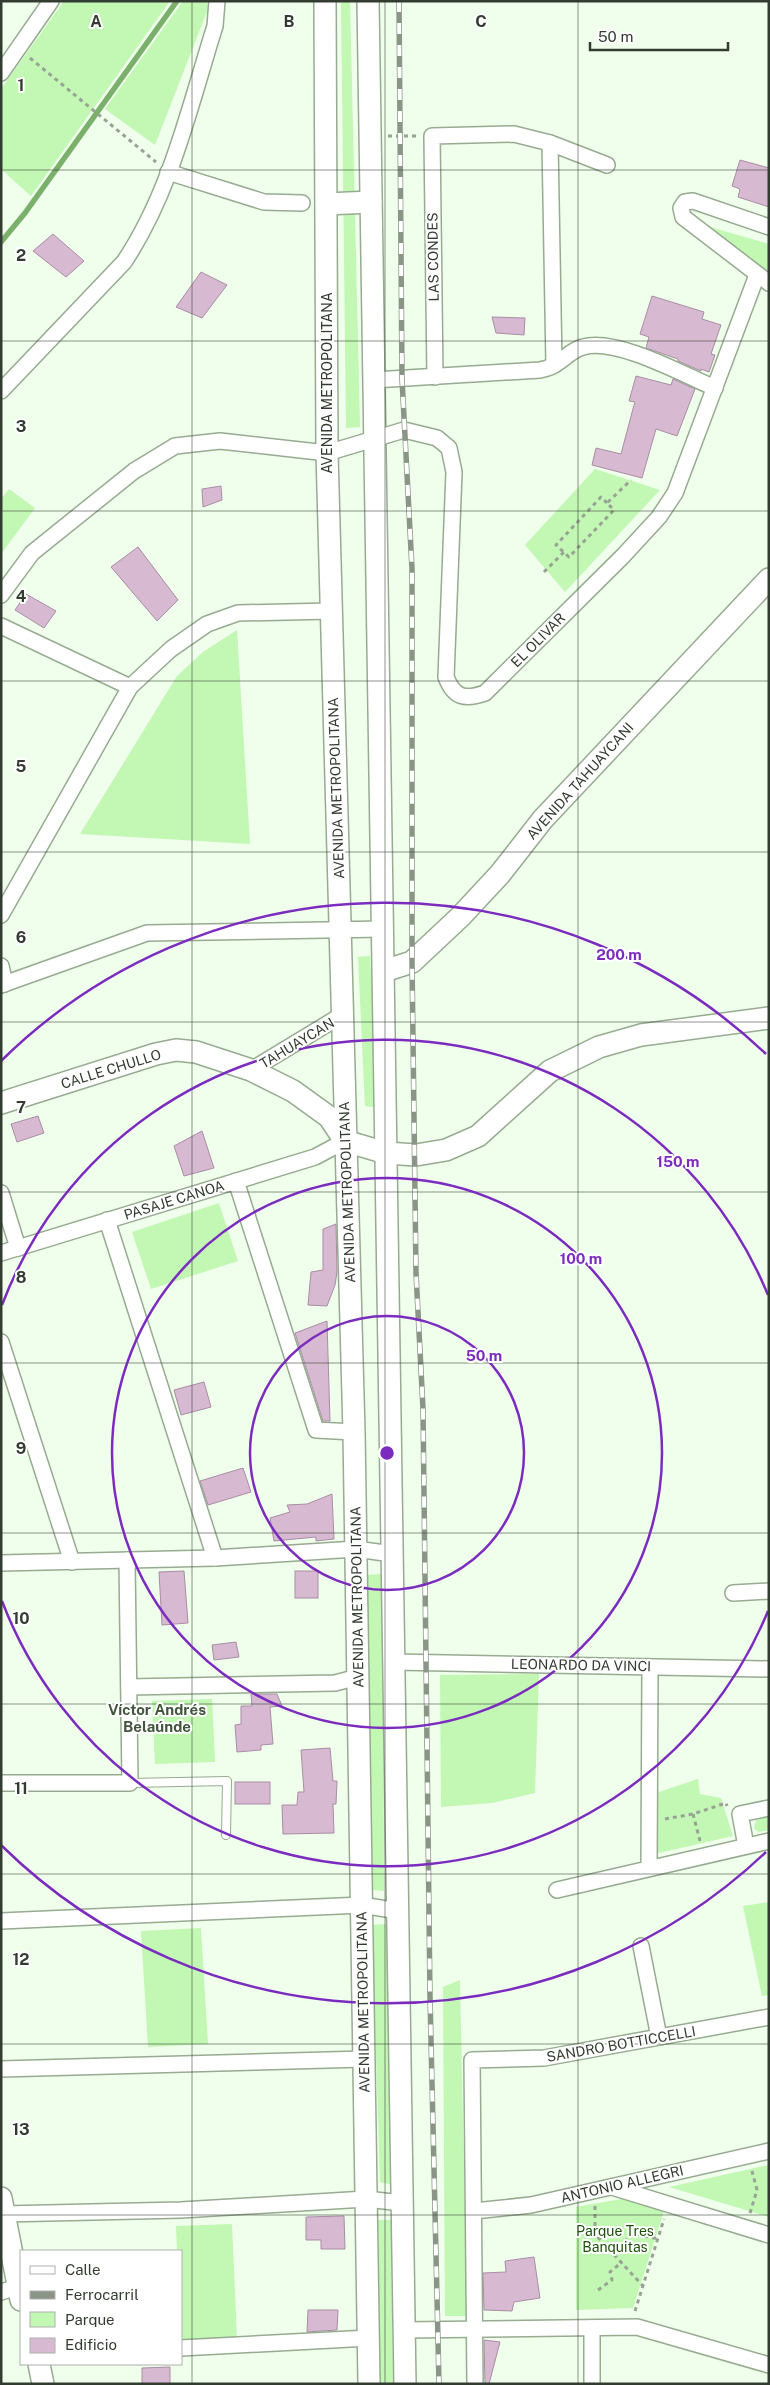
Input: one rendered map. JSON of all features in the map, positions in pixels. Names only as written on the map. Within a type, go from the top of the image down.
[{"type":"main road","name":"AVENIDA METROPOLITANA","points":[[325,1],[327,453],[354,1432],[369,2384]]},
{"type":"main road","points":[[368,1],[405,2384]]},
{"type":"main road","points":[[326,204],[371,202]]},
{"type":"main road","name":"AVENIDA TAHUAYCANI","points":[[384,971],[412,962],[461,916],[500,874],[543,819],[769,579]]},
{"type":"main road","points":[[345,1141],[386,1153],[416,1155],[446,1150],[478,1136],[550,1071],[599,1047],[641,1035],[769,1018]]},
{"type":"main road","name":"CALLE CHULLO","points":[[1,1103],[156,1054],[176,1050],[196,1052],[251,1070],[293,1091],[329,1117],[345,1141]]},
{"type":"main road","points":[[2,2206],[13,2293]]},
{"type":"main road","points":[[39,2365],[43,2384]]},
{"type":"street","points":[[1,73],[51,1]]},
{"type":"street","points":[[1,390],[124,262],[140,238],[168,172],[215,26],[217,1]]},
{"type":"street","points":[[432,136],[514,134],[550,143],[607,165]]},
{"type":"street","name":"LAS CONDES","points":[[432,136],[435,377]]},
{"type":"street","points":[[550,143],[554,365]]},
{"type":"street","points":[[168,172],[264,202],[302,203]]},
{"type":"street","points":[[763,279],[683,217],[681,208],[685,202],[694,201],[769,227]]},
{"type":"street","name":"EL OLIVAR","points":[[327,453],[404,430],[438,438],[449,448],[454,472],[446,677],[451,689],[461,696],[473,697],[485,693],[623,556],[659,517],[675,493],[715,388],[763,279]]},
{"type":"street","points":[[374,380],[540,370],[554,365],[570,352],[585,346],[606,346],[626,350],[715,388]]},
{"type":"street","points":[[1,595],[32,553],[134,471],[175,446],[220,441],[327,453]]},
{"type":"street","points":[[1,914],[130,687],[171,649],[207,624],[238,613],[331,611]]},
{"type":"street","points":[[1,626],[130,687]]},
{"type":"street","points":[[1,966],[3,985],[147,933],[383,929]]},
{"type":"street","name":"TAHUAYCAN","points":[[251,1070],[342,1016]]},
{"type":"street","name":"PASAJE CANOA","points":[[1,1253],[315,1157],[345,1141]]},
{"type":"street","points":[[236,1180],[316,1430],[354,1432]]},
{"type":"street","points":[[1,1193],[18,1248]]},
{"type":"street","points":[[107,1220],[216,1558]]},
{"type":"street","points":[[1,1342],[72,1562]]},
{"type":"street","points":[[1,1563],[216,1558],[356,1549],[392,1554]]},
{"type":"street","points":[[1,1783],[130,1783],[127,1560]]},
{"type":"street","points":[[733,1594],[769,1591]]},
{"type":"street","name":"LEONARDO DA VINCI","points":[[394,1662],[769,1669]]},
{"type":"street","points":[[649,1868],[650,1667]]},
{"type":"street","points":[[129,1687],[335,1683],[358,1677]]},
{"type":"street","points":[[746,1846],[740,1814],[769,1808]]},
{"type":"street","points":[[557,1890],[769,1841]]},
{"type":"street","points":[[1,1921],[362,1905],[398,1910]]},
{"type":"street","points":[[641,1946],[659,2037]]},
{"type":"street","name":"SANDRO BOTTICCELLI","points":[[474,2211],[472,2060],[544,2058],[769,2017]]},
{"type":"street","points":[[1,2069],[364,2059]]},
{"type":"street","name":"ANTONIO ALLEGRI","points":[[474,2211],[531,2205],[769,2151]]},
{"type":"street","points":[[611,2187],[769,2235]]},
{"type":"street","points":[[2,2206],[181,2210],[366,2199],[402,2203]]},
{"type":"street","points":[[474,2211],[475,2384]]},
{"type":"street","points":[[404,2330],[637,2327],[769,2365]]},
{"type":"street","points":[[592,2328],[592,2384]]},
{"type":"street","points":[[182,2348],[369,2338]]},
{"type":"lane","points":[[130,1783],[227,1781],[226,1835]]},
{"type":"path","points":[[18,49],[168,172]]},
{"type":"path","points":[[370,136],[432,136]]},
{"type":"path","points":[[607,503],[631,480]]},
{"type":"path","points":[[601,497],[607,503],[614,510],[570,557],[556,545],[601,497]]},
{"type":"path","points":[[544,572],[564,552]]},
{"type":"path","points":[[661,1820],[693,1814],[726,1803]]},
{"type":"path","points":[[693,1814],[701,1844]]},
{"type":"path","points":[[748,2218],[757,2190],[751,2168]]},
{"type":"path","points":[[603,2204],[595,2205],[595,2234],[642,2286]]},
{"type":"path","points":[[635,2315],[642,2286],[669,2205]]},
{"type":"path","points":[[613,2254],[633,2233],[658,2239]]},
{"type":"path","points":[[598,2290],[612,2280],[610,2272],[622,2262]]},
{"type":"green space","points":[[64,1],[170,1],[31,196],[1,169],[1,89]]},
{"type":"green space","points":[[183,1],[207,1],[208,9],[155,145],[105,109]]},
{"type":"green space","points":[[341,1],[350,1],[360,427],[346,428]]},
{"type":"green space","points":[[696,223],[769,244],[769,273]]},
{"type":"green space","points":[[595,469],[660,490],[565,592],[525,545]]},
{"type":"green space","points":[[9,489],[35,508],[1,554],[1,499]]},
{"type":"green space","points":[[237,630],[250,844],[80,834],[177,676],[203,652]]},
{"type":"green space","points":[[370,956],[379,1108],[365,1106],[358,957]]},
{"type":"green space","points":[[219,1203],[238,1261],[151,1289],[132,1232]]},
{"type":"green space","points":[[383,1574],[384,1891],[373,1890],[365,1575]]},
{"type":"green space","points":[[539,1674],[535,1793],[492,1803],[441,1807],[440,1675]]},
{"type":"green space","points":[[212,1699],[215,1762],[155,1764],[152,1701]]},
{"type":"green space","points":[[698,1779],[700,1794],[721,1798],[733,1836],[659,1853],[654,1849],[656,1793]]},
{"type":"green space","points":[[769,1817],[769,1830],[759,1832],[754,1829],[756,1820]]},
{"type":"green space","points":[[769,1902],[769,1995],[762,1996],[743,1906]]},
{"type":"green space","points":[[386,1924],[392,2185],[380,2182],[372,1925]]},
{"type":"green space","points":[[201,1928],[208,2044],[148,2047],[141,1931]]},
{"type":"green space","points":[[460,1980],[467,2316],[445,2316],[443,1987]]},
{"type":"green space","points":[[769,2165],[769,2217],[669,2187]]},
{"type":"green space","name":"Parque Tres Banquitas","points":[[621,2199],[664,2211],[633,2308],[576,2310],[576,2207]]},
{"type":"green space","points":[[378,2220],[391,2220],[393,2384],[380,2384]]},
{"type":"green space","points":[[232,2224],[237,2339],[182,2342],[182,2250],[177,2250],[176,2226]]},
{"type":"building","points":[[740,160],[769,168],[769,207],[738,197],[740,189],[732,186]]},
{"type":"building","points":[[53,234],[84,261],[66,277],[33,251]]},
{"type":"building","points":[[201,272],[227,285],[202,318],[176,307]]},
{"type":"building","points":[[652,296],[704,312],[702,319],[721,325],[711,354],[715,355],[709,372],[701,369],[701,371],[678,361],[678,359],[646,348],[649,337],[640,334]]},
{"type":"building","points":[[492,317],[525,318],[524,335],[496,333]]},
{"type":"building","points":[[636,376],[671,385],[673,379],[695,389],[677,436],[656,429],[642,478],[592,465],[596,448],[621,454],[635,402],[629,401]]},
{"type":"building","points":[[221,486],[222,500],[203,507],[202,489]]},
{"type":"building","points":[[138,547],[178,600],[157,621],[111,567]]},
{"type":"building","points":[[26,594],[56,611],[44,628],[15,610]]},
{"type":"building","points":[[38,1116],[44,1133],[17,1142],[11,1124]]},
{"type":"building","points":[[202,1131],[214,1168],[184,1176],[174,1146]]},
{"type":"building","points":[[336,1224],[337,1272],[335,1285],[327,1306],[308,1305],[311,1272],[323,1270],[323,1229]]},
{"type":"building","points":[[327,1321],[330,1421],[323,1421],[295,1333]]},
{"type":"building","points":[[204,1382],[211,1407],[181,1415],[174,1390]]},
{"type":"building","points":[[243,1468],[251,1492],[208,1505],[200,1481]]},
{"type":"building","points":[[332,1494],[334,1539],[316,1541],[316,1537],[274,1541],[270,1518],[290,1512],[287,1505],[307,1504]]},
{"type":"building","points":[[184,1571],[188,1623],[162,1625],[159,1572]]},
{"type":"building","points":[[295,1571],[318,1571],[318,1598],[295,1598]]},
{"type":"building","points":[[236,1642],[239,1657],[214,1660],[212,1645]]},
{"type":"building","points":[[251,1694],[277,1694],[282,1706],[270,1707],[273,1744],[261,1745],[261,1750],[237,1752],[235,1725],[241,1724],[241,1706],[252,1706]]},
{"type":"building","points":[[330,1748],[333,1781],[337,1781],[336,1804],[333,1804],[334,1833],[283,1834],[282,1805],[297,1805],[298,1792],[304,1792],[301,1750]]},
{"type":"building","points":[[235,1782],[270,1782],[270,1804],[235,1804]]},
{"type":"building","points":[[344,2216],[345,2249],[321,2249],[321,2240],[306,2240],[306,2217]]},
{"type":"building","points":[[534,2257],[540,2298],[514,2302],[512,2311],[484,2310],[483,2273],[506,2272],[505,2261]]},
{"type":"building","points":[[308,2310],[338,2310],[337,2330],[307,2332]]},
{"type":"building","points":[[484,2340],[500,2342],[489,2384],[485,2384]]},
{"type":"building","points":[[170,2367],[170,2384],[142,2384],[142,2368]]},
{"type":"waterway","points":[[1,242],[25,213],[177,1]]},
{"type":"railway","points":[[399,1],[402,379],[412,569],[412,962],[416,1273],[423,1409],[430,1997],[439,2384]]},
{"type":"district","name":"Víctor Andrés Belaúnde","points":[[157,1718]]}]
